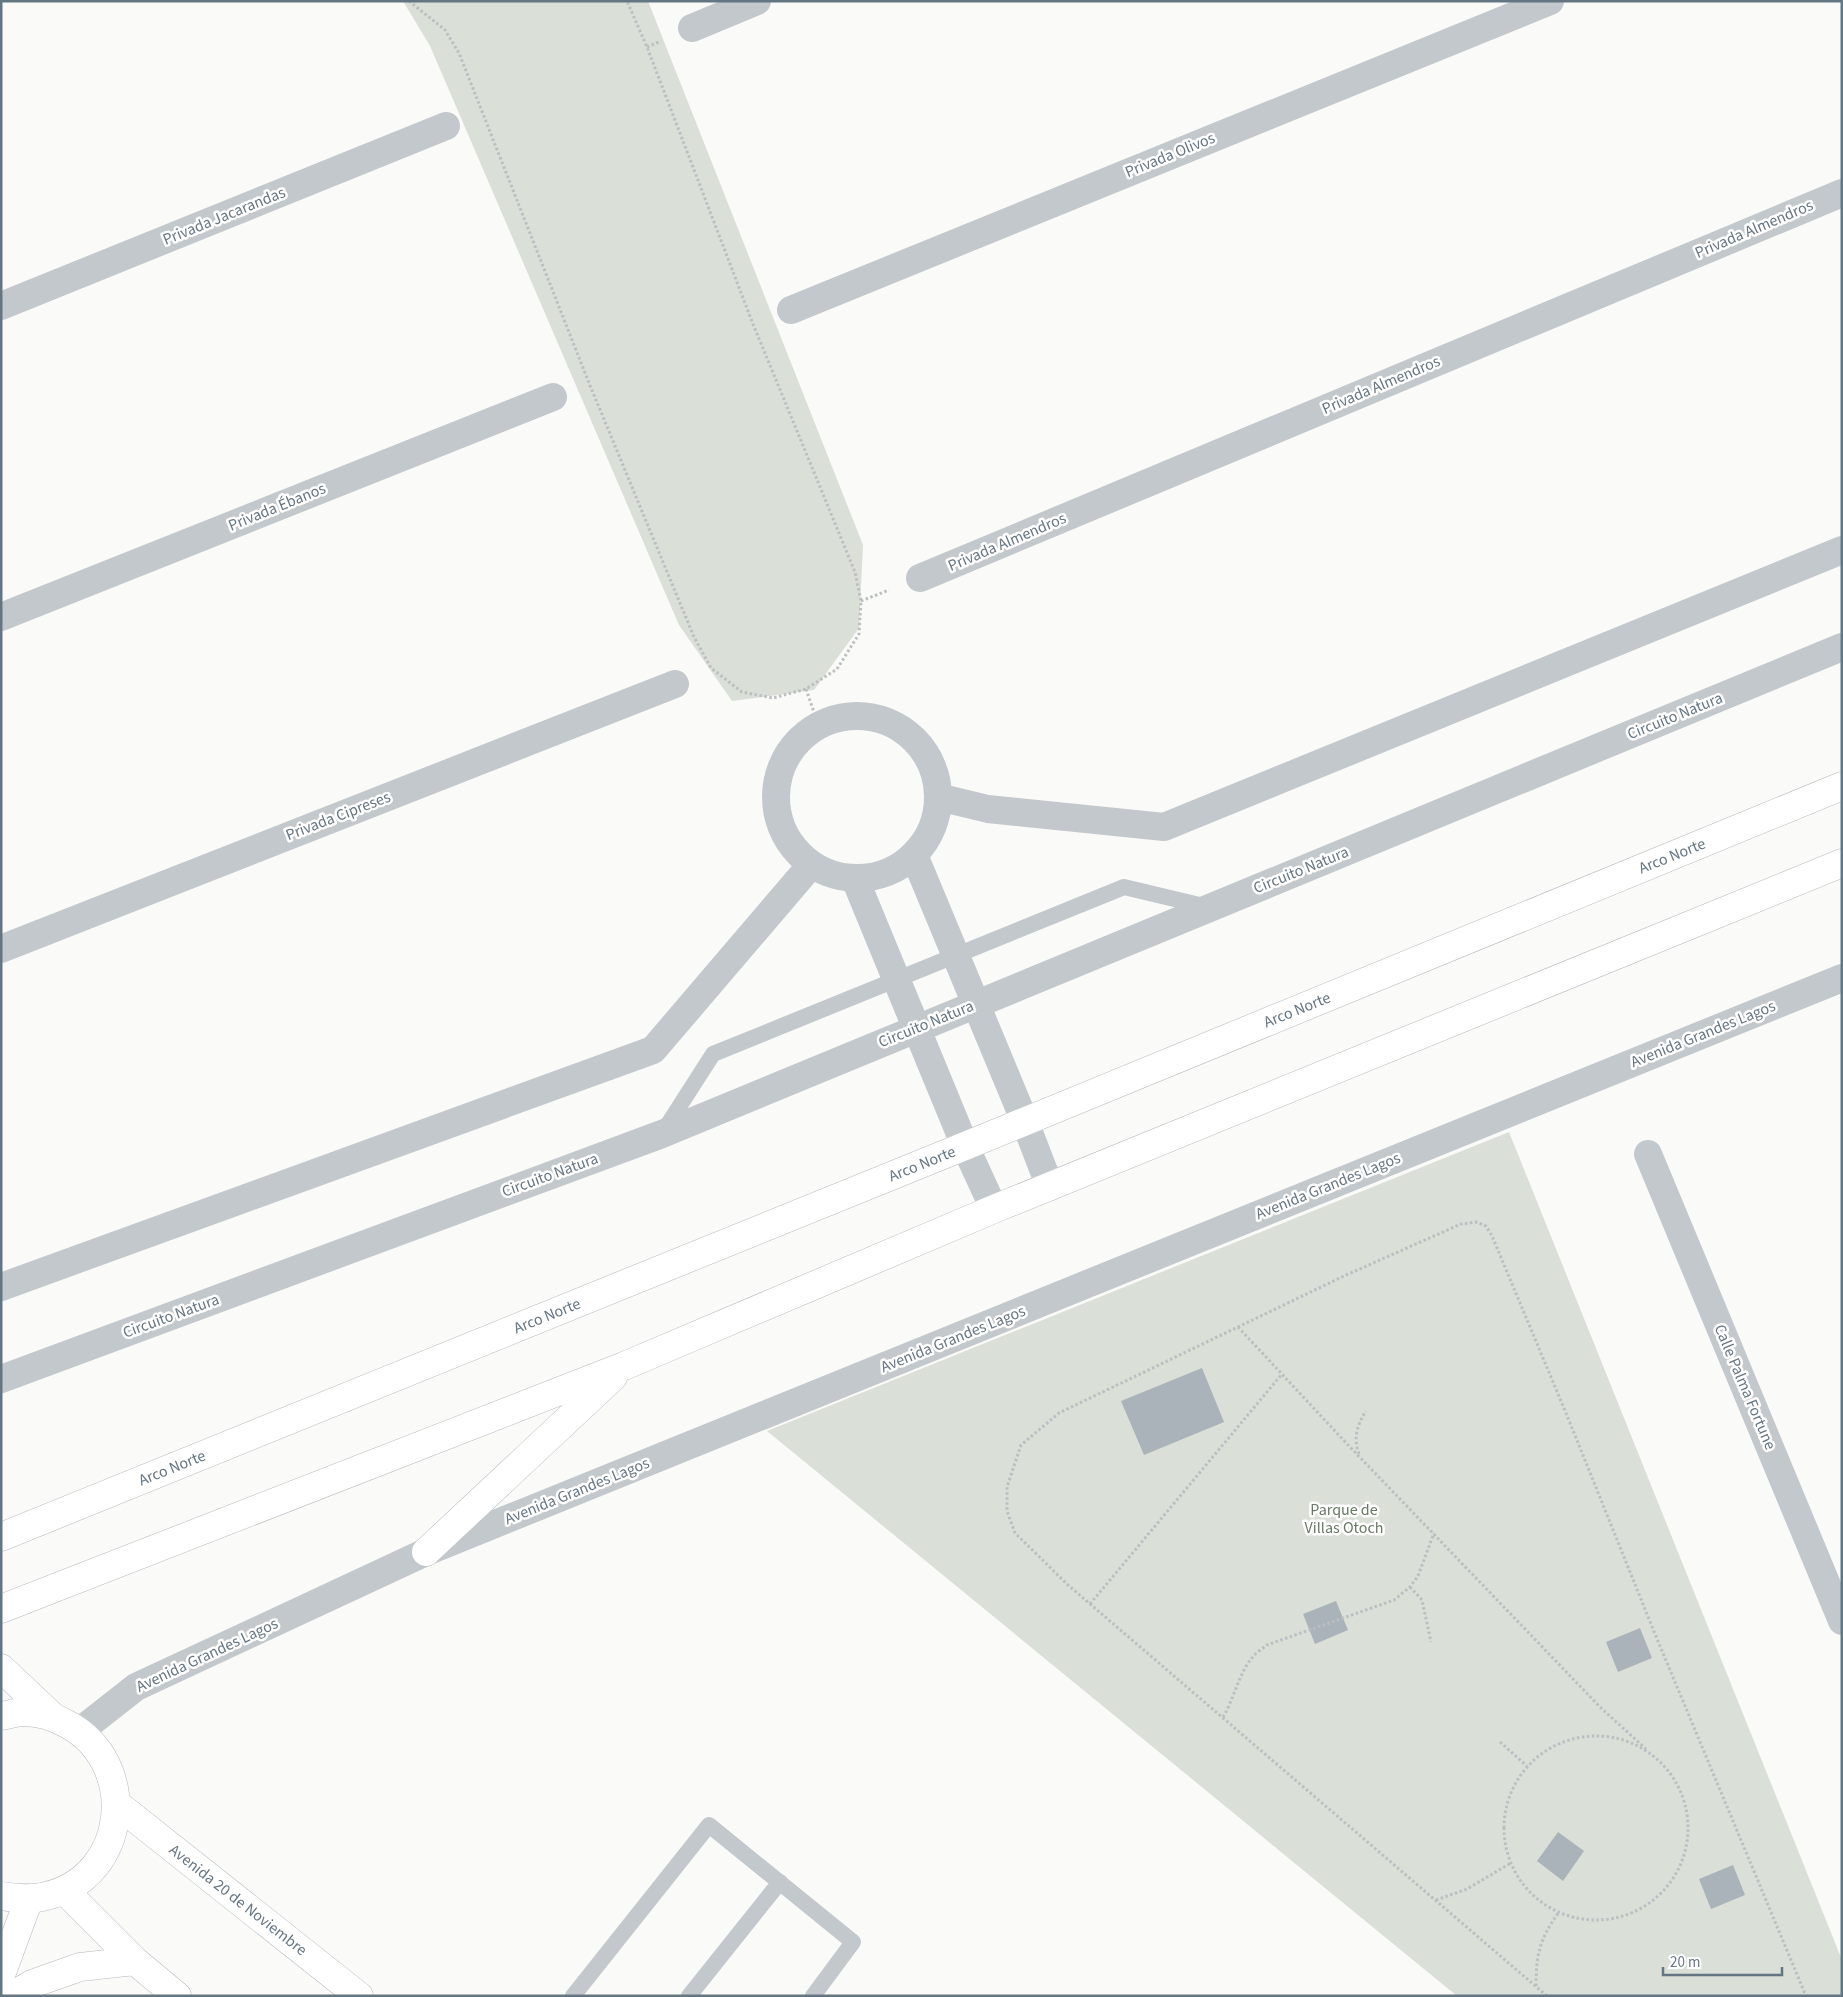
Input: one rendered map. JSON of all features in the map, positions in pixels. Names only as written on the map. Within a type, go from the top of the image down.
[{"type":"main road","name":"Arco Norte","points":[[1,1537],[1024,1122],[1842,786]]},
{"type":"main road","points":[[1,1608],[624,1366],[994,1209],[1842,863]]},
{"type":"main road","points":[[426,1552],[624,1366]]},
{"type":"main road","points":[[1,1668],[53,1717],[80,1731],[99,1751],[112,1775],[116,1804],[114,1830],[103,1855],[86,1875],[64,1890],[47,1896],[29,1899],[1,1896]]},
{"type":"main road","points":[[1,1716],[23,1712],[53,1717]]},
{"type":"main road","name":"Avenida 20 de Noviembre","points":[[116,1804],[359,1996]]},
{"type":"main road","points":[[64,1890],[135,1961],[177,1996]]},
{"type":"main road","points":[[1,1974],[29,1899]]},
{"type":"main road","points":[[12,1996],[32,1984],[80,1967],[135,1961]]},
{"type":"street","points":[[692,28],[757,1]]},
{"type":"street","name":"Privada Olivos","points":[[790,310],[1550,1]]},
{"type":"street","name":"Privada Jacarandas","points":[[1,306],[446,126]]},
{"type":"street","name":"Privada Almendros","points":[[920,578],[1842,193]]},
{"type":"street","name":"Privada Ébanos","points":[[1,617],[553,398]]},
{"type":"street","points":[[938,797],[988,809],[1164,827],[1842,550]]},
{"type":"street","name":"Circuito Natura","points":[[1,1379],[662,1134],[917,1027],[1842,647]]},
{"type":"street","name":"Privada Cipreses","points":[[1,949],[675,684]]},
{"type":"street","points":[[845,716],[873,716],[898,727],[920,745],[934,770],[938,797],[933,825],[927,839],[914,855],[897,868],[877,876],[855,879],[832,875],[811,865],[791,846],[778,821],[775,793],[782,765],[796,741],[818,724],[845,716]]},
{"type":"street","points":[[914,855],[1050,1187]]},
{"type":"street","points":[[1,1287],[653,1050],[811,865]]},
{"type":"street","points":[[855,879],[965,1146],[994,1209]]},
{"type":"street","name":"Avenida Grandes Lagos","points":[[80,1731],[136,1687],[426,1552],[1842,978]]},
{"type":"street","name":"Calle Palma Fortune","points":[[1648,1154],[1842,1621]]},
{"type":"lane","points":[[662,1134],[713,1054],[1124,887],[1210,908]]},
{"type":"lane","points":[[573,1996],[709,1824],[853,1942],[813,1996]]},
{"type":"lane","points":[[689,1996],[780,1882]]},
{"type":"path","points":[[410,1],[445,30],[459,53],[608,428],[694,637],[712,668],[742,692],[773,698],[806,689],[837,669],[859,634],[861,601],[855,572],[753,324],[648,47],[627,1]]},
{"type":"path","points":[[806,689],[818,724]]},
{"type":"path","points":[[1547,1996],[1090,1604],[1015,1533],[1007,1511],[1008,1487],[1021,1445],[1059,1413],[1460,1224],[1476,1222],[1486,1226],[1555,1386],[1655,1634],[1806,1996]]},
{"type":"path","points":[[1238,1327],[1601,1708],[1646,1749],[1670,1771],[1685,1800],[1690,1832],[1683,1863],[1665,1891],[1640,1910],[1610,1921],[1577,1919],[1547,1907],[1523,1885],[1508,1857],[1503,1829],[1508,1800],[1519,1775],[1539,1754],[1564,1740],[1592,1735],[1620,1738],[1646,1749]]},
{"type":"path","points":[[1090,1604],[1282,1374]]},
{"type":"path","points":[[1360,1457],[1356,1446],[1356,1435],[1359,1422],[1366,1411]]},
{"type":"path","points":[[1222,1717],[1231,1704],[1242,1676],[1252,1658],[1267,1645],[1394,1600],[1410,1588],[1418,1576],[1434,1533]]},
{"type":"path","points":[[1410,1588],[1422,1600],[1431,1642]]},
{"type":"path","points":[[1500,1742],[1527,1766]]},
{"type":"path","points":[[1436,1900],[1467,1889],[1511,1863]]},
{"type":"path","points":[[1536,1986],[1536,1963],[1539,1946],[1547,1928],[1559,1912]]},
{"type":"green space","points":[[403,1],[648,1],[863,545],[859,628],[814,690],[732,701],[679,625],[430,46]]},
{"type":"green space","name":"Parque de Villas Otoch","points":[[1509,1132],[1842,1960],[1842,1996],[1457,1996],[767,1431]]},
{"type":"building","points":[[1202,1368],[1224,1422],[1144,1455],[1121,1401]]},
{"type":"building","points":[[1336,1601],[1348,1630],[1315,1644],[1303,1614]]},
{"type":"building","points":[[1640,1628],[1652,1658],[1618,1672],[1606,1642]]},
{"type":"building","points":[[1558,1832],[1584,1851],[1563,1881],[1537,1861]]},
{"type":"building","points":[[1733,1865],[1745,1895],[1711,1909],[1699,1879]]}]
